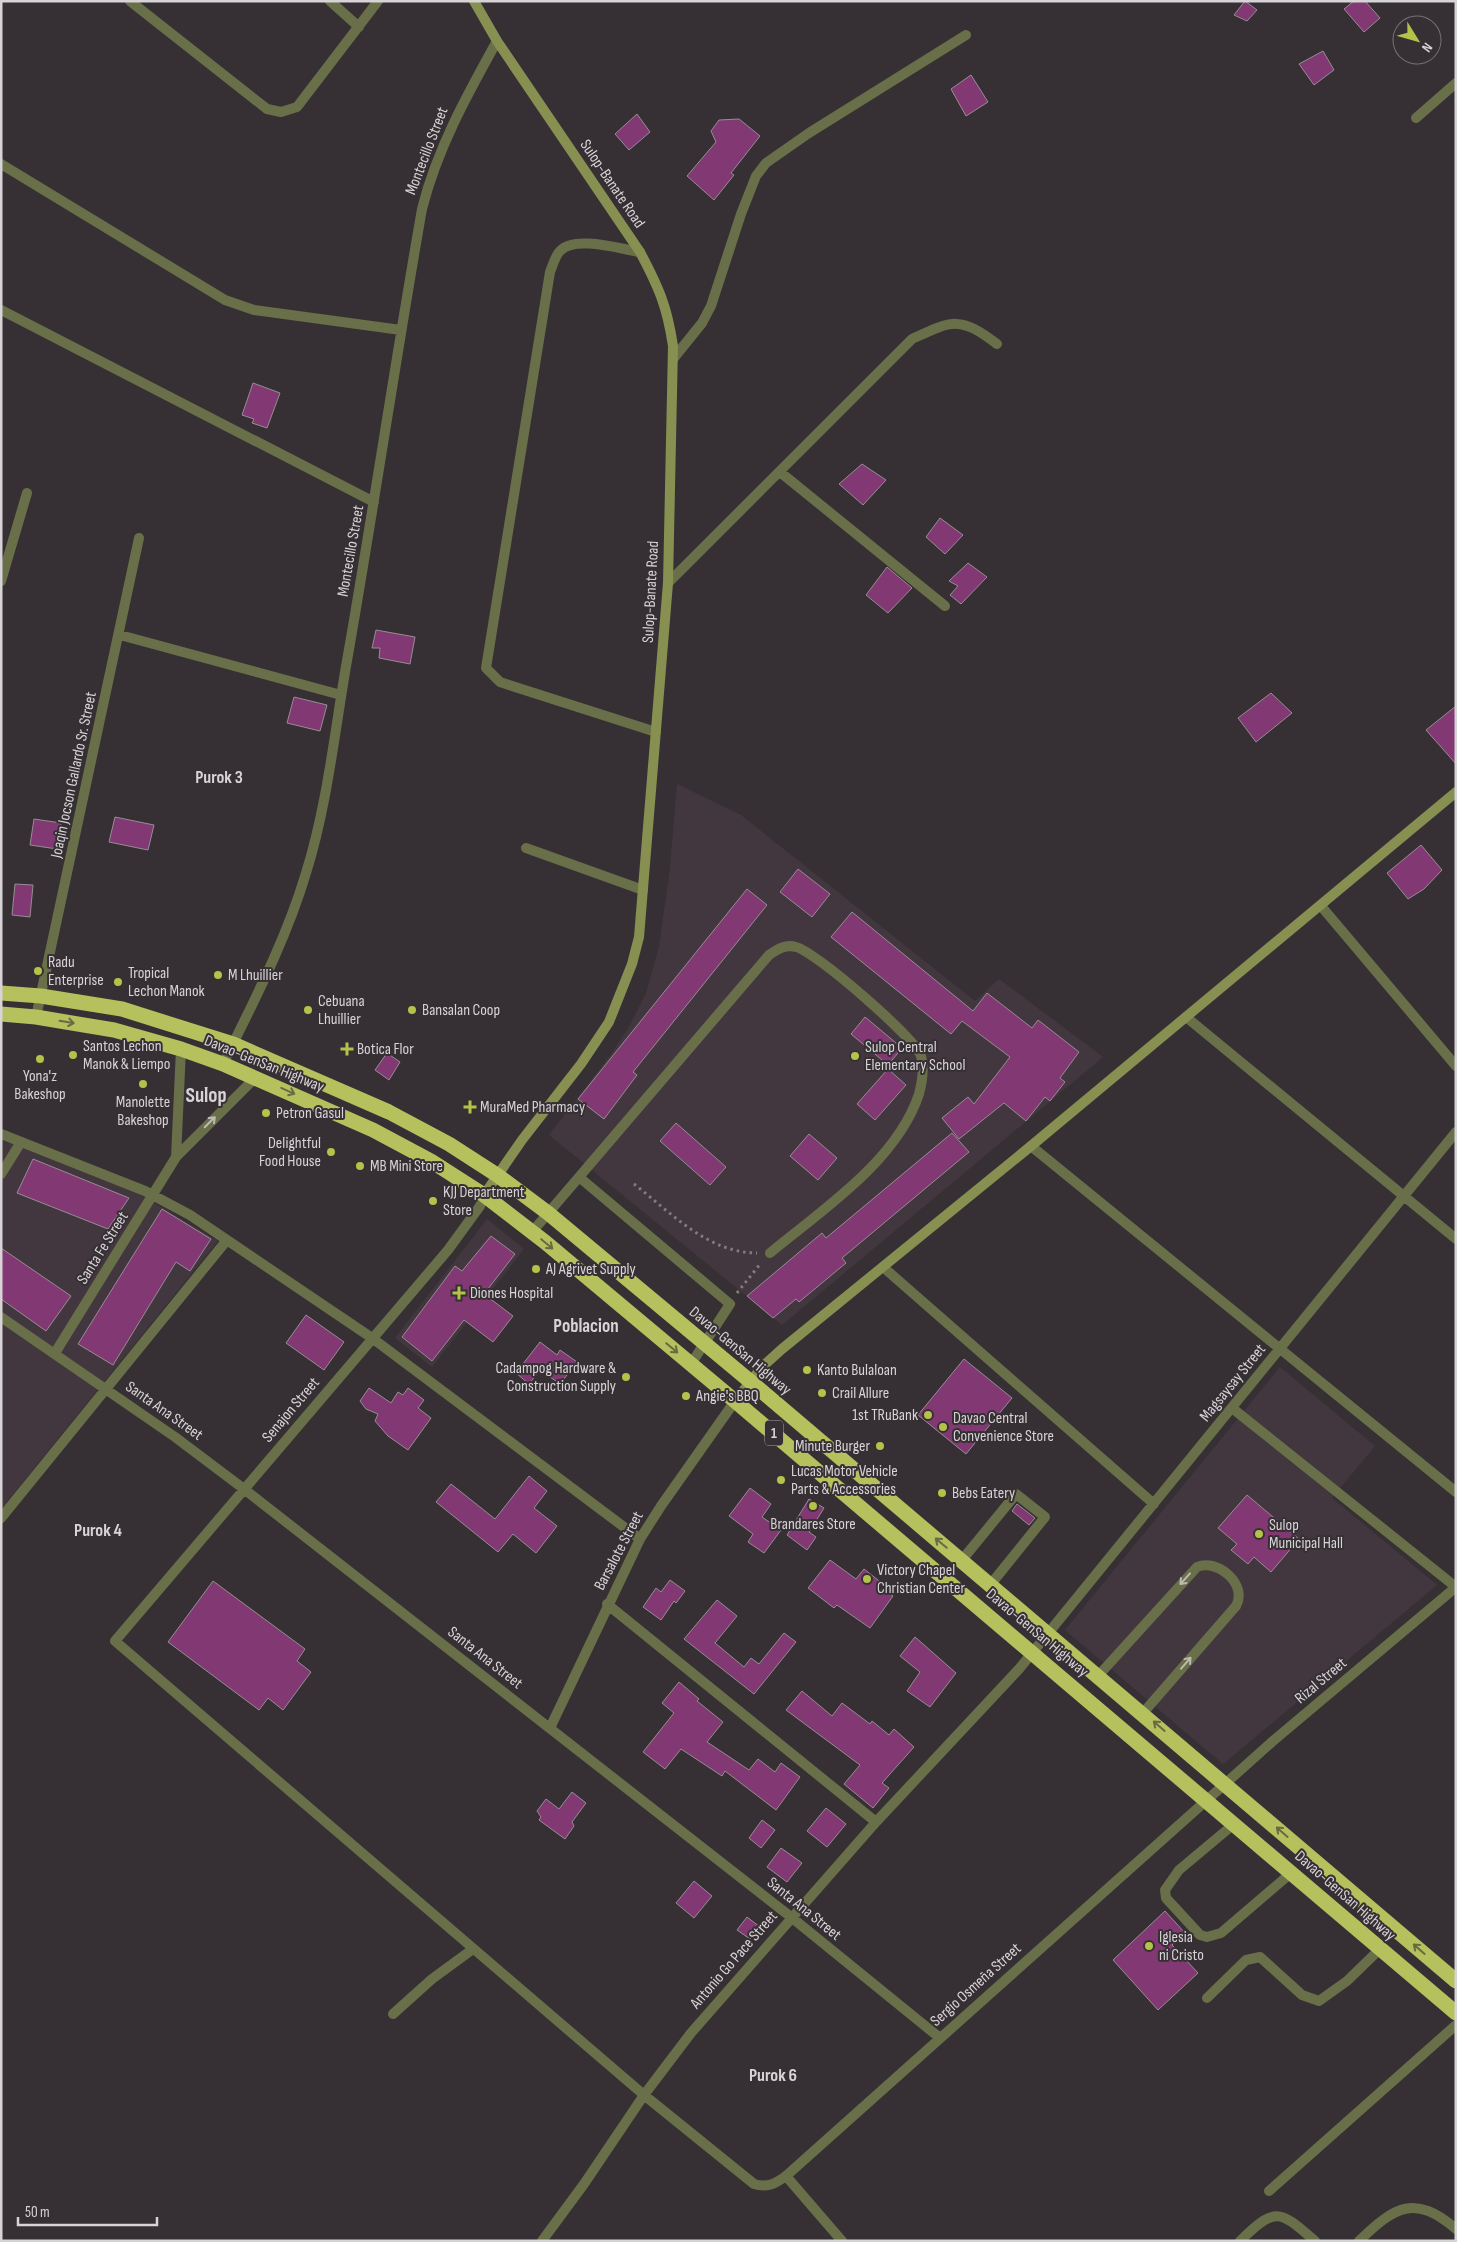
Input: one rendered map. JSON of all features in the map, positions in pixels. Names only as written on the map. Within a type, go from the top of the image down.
[{"type":"highway","name":"Davao-GenSan Highway","points":[[1,993],[41,996],[122,1009],[233,1044],[388,1112],[449,1144],[497,1175],[548,1214],[751,1382],[1049,1633],[1456,1981]]},
{"type":"highway","name":"Davao-GenSan Highway","points":[[1,1014],[36,1017],[114,1030],[181,1049],[223,1064],[373,1130],[431,1161],[484,1195],[532,1232],[736,1400],[1456,2013]]},
{"type":"main road","name":"Sulop-Banate Road","points":[[474,1],[497,41],[640,252],[656,281],[668,312],[673,359],[668,583],[639,937],[632,964],[609,1022],[581,1064],[543,1112],[484,1195]]},
{"type":"main road","points":[[736,1400],[782,1348],[1031,1146],[1456,792]]},
{"type":"street","points":[[130,1],[268,109],[281,112],[297,107],[378,1]]},
{"type":"street","points":[[330,1],[359,27]]},
{"type":"street","points":[[673,359],[702,323],[711,306],[741,214],[756,176],[766,163],[809,132],[966,35]]},
{"type":"street","name":"Montecillo Street","points":[[223,1064],[269,972],[292,916],[307,872],[317,833],[341,695],[422,208],[430,179],[460,107],[497,41]]},
{"type":"street","points":[[1416,118],[1456,83]]},
{"type":"street","points":[[1,164],[225,300],[254,310],[401,330]]},
{"type":"street","points":[[640,252],[585,243],[570,244],[560,250],[552,266],[486,668],[500,682],[656,732]]},
{"type":"street","points":[[1,310],[374,502]]},
{"type":"street","points":[[668,583],[912,340],[943,325],[960,323],[976,328],[997,344]]},
{"type":"street","points":[[780,472],[946,606]]},
{"type":"street","points":[[1,581],[27,493]]},
{"type":"street","name":"Joaqin Jocson Gallardo Sr. Street","points":[[36,1017],[120,635],[139,538]]},
{"type":"street","points":[[120,635],[341,695]]},
{"type":"street","points":[[526,848],[643,890]]},
{"type":"street","points":[[1321,906],[1456,1066]]},
{"type":"street","points":[[532,1232],[769,955],[788,945],[798,947],[809,953],[901,1029],[921,1056],[922,1073],[919,1094],[909,1115],[882,1155],[861,1177],[770,1253]]},
{"type":"street","points":[[1186,1017],[1456,1239]]},
{"type":"street","name":"Santa Fe Street","points":[[176,1157],[181,1049]]},
{"type":"street","name":"Santa Fe Street","points":[[55,1353],[176,1157],[256,1077]]},
{"type":"street","name":"Magsaysay Street","points":[[1033,1652],[1402,1196],[1456,1132]]},
{"type":"street","points":[[1,1134],[154,1195],[190,1215],[372,1338],[640,1539]]},
{"type":"street","points":[[1,1174],[21,1142]]},
{"type":"street","points":[[1031,1146],[1456,1492]]},
{"type":"street","points":[[579,1177],[730,1304],[691,1364]]},
{"type":"street","name":"Senajon Street","points":[[473,1949],[115,1641],[463,1230],[480,1206],[484,1195]]},
{"type":"street","points":[[1,1518],[227,1240]]},
{"type":"street","points":[[883,1267],[1154,1504]]},
{"type":"street","name":"Santa Ana Street","points":[[1,1317],[106,1388],[244,1489],[791,1917],[940,2038]]},
{"type":"street","name":"Barsalote Street","points":[[550,1728],[607,1604],[640,1539],[660,1506],[736,1400]]},
{"type":"street","points":[[1232,1408],[1456,1587]]},
{"type":"street","points":[[962,1560],[1016,1494],[1045,1517],[991,1584]]},
{"type":"street","points":[[1098,1676],[1197,1567],[1208,1565],[1227,1574],[1238,1586],[1240,1592],[1236,1606],[1143,1713]]},
{"type":"street","name":"Rizal Street","points":[[1206,1800],[1456,1587]]},
{"type":"street","points":[[607,1604],[876,1822]]},
{"type":"street","name":"Antonio Go Pace Street","points":[[542,2241],[584,2184],[644,2094],[697,2026],[876,1822],[990,1702],[1033,1652]]},
{"type":"street","name":"Sergio Osmeña Street","points":[[644,2094],[743,2178],[763,2187],[776,2184],[1206,1800]]},
{"type":"street","points":[[1234,1824],[1179,1870],[1165,1890],[1166,1898],[1200,1935],[1207,1937],[1220,1933],[1291,1873]]},
{"type":"street","points":[[393,2014],[432,1979],[473,1949],[644,2094]]},
{"type":"street","points":[[1207,1998],[1246,1960],[1260,1957],[1302,1995],[1319,2001],[1347,1981],[1380,1949]]},
{"type":"street","points":[[1269,2191],[1456,2024]]},
{"type":"street","points":[[786,2176],[842,2241]]},
{"type":"street","points":[[1359,2241],[1380,2222],[1393,2214],[1415,2207],[1436,2213],[1456,2229]]},
{"type":"street","points":[[1240,2241],[1269,2216],[1277,2215],[1296,2224],[1315,2241]]},
{"type":"path","points":[[634,1184],[711,1242],[744,1253],[770,1253]]},
{"type":"path","points":[[730,1304],[755,1269],[770,1253]]},
{"type":"shaded area","name":"Sulop Central Elementary School","points":[[677,784],[741,815],[975,1001],[999,979],[1103,1057],[782,1325],[549,1135],[611,1054],[630,1025],[646,993],[659,947],[670,868]]},
{"type":"shaded area","points":[[1,1140],[136,1192],[218,1241],[1,1509]]},
{"type":"shaded area","name":"Diones Hospital","points":[[487,1219],[524,1249],[432,1367],[395,1338]]},
{"type":"shaded area","points":[[1280,1367],[1375,1446],[1332,1498],[1437,1585],[1223,1764],[1065,1630]]},
{"type":"building","points":[[1245,1],[1257,10],[1247,21],[1234,15]]},
{"type":"building","points":[[1354,1],[1365,1],[1380,18],[1364,32],[1344,9]]},
{"type":"building","points":[[1323,51],[1334,70],[1314,85],[1299,64]]},
{"type":"building","points":[[971,75],[988,102],[966,116],[951,89]]},
{"type":"building","points":[[637,114],[650,132],[629,150],[615,134]]},
{"type":"building","points":[[739,119],[760,136],[731,173],[734,175],[714,200],[687,176],[716,142],[711,131],[719,120]]},
{"type":"building","points":[[253,383],[280,393],[267,428],[252,423],[254,419],[242,415]]},
{"type":"building","points":[[862,464],[886,480],[863,505],[839,484]]},
{"type":"building","points":[[940,518],[963,535],[945,554],[926,537]]},
{"type":"building","points":[[968,563],[987,577],[961,604],[950,595],[958,586],[949,581]]},
{"type":"building","points":[[887,567],[912,588],[888,613],[866,595]]},
{"type":"building","points":[[376,630],[415,637],[410,664],[379,658],[380,648],[372,648]]},
{"type":"building","points":[[1271,693],[1292,713],[1256,742],[1238,718]]},
{"type":"building","points":[[294,697],[327,705],[320,731],[287,723]]},
{"type":"building","points":[[1456,706],[1456,764],[1426,730]]},
{"type":"building","points":[[115,817],[154,825],[148,850],[109,842]]},
{"type":"building","points":[[34,819],[61,823],[57,849],[30,845]]},
{"type":"building","points":[[1421,845],[1442,870],[1424,889],[1408,899],[1387,873]]},
{"type":"building","points":[[798,869],[830,894],[812,917],[780,892]]},
{"type":"building","points":[[15,884],[33,885],[30,917],[12,915]]},
{"type":"building","points":[[747,889],[767,905],[633,1072],[637,1075],[604,1119],[578,1099]]},
{"type":"building","points":[[852,912],[973,1011],[987,993],[1032,1028],[1038,1020],[1079,1052],[1060,1078],[1065,1082],[1050,1101],[1045,1097],[1026,1121],[1004,1103],[959,1139],[942,1118],[968,1097],[974,1104],[1010,1057],[962,1021],[951,1034],[831,937]]},
{"type":"building","points":[[865,1017],[902,1048],[888,1065],[851,1034]]},
{"type":"building","points":[[387,1053],[400,1062],[389,1080],[375,1070]]},
{"type":"building","points":[[888,1069],[906,1085],[875,1120],[857,1104]]},
{"type":"building","points":[[676,1123],[726,1167],[710,1185],[660,1141]]},
{"type":"building","points":[[952,1133],[969,1152],[842,1258],[846,1263],[799,1302],[796,1299],[773,1318],[747,1296],[822,1233],[826,1238]]},
{"type":"building","points":[[809,1134],[837,1158],[818,1180],[790,1156]]},
{"type":"building","points":[[33,1159],[129,1198],[108,1229],[17,1193]]},
{"type":"building","points":[[162,1209],[211,1239],[190,1271],[176,1262],[113,1365],[78,1344]]},
{"type":"building","name":"Diones Hospital","points":[[491,1236],[515,1254],[484,1294],[513,1316],[493,1342],[464,1320],[432,1361],[402,1337],[455,1266],[462,1271]]},
{"type":"building","points":[[1,1248],[71,1296],[46,1331],[1,1299]]},
{"type":"building","points":[[306,1315],[344,1342],[324,1370],[286,1343]]},
{"type":"building","points":[[540,1342],[557,1355],[560,1350],[577,1362],[560,1384],[540,1370],[529,1384],[516,1373]]},
{"type":"building","points":[[964,1359],[1012,1398],[966,1454],[918,1415]]},
{"type":"building","points":[[369,1388],[391,1403],[398,1392],[403,1395],[408,1388],[424,1400],[418,1408],[431,1418],[408,1450],[388,1436],[375,1421],[378,1414],[366,1409],[360,1401]]},
{"type":"building","points":[[529,1476],[547,1491],[534,1508],[557,1526],[536,1553],[513,1534],[498,1552],[436,1502],[451,1484],[495,1519]]},
{"type":"building","points":[[750,1488],[771,1504],[762,1517],[781,1530],[764,1553],[748,1542],[753,1534],[729,1516]]},
{"type":"building","name":"Sulop Municipal Hall","points":[[1247,1495],[1299,1539],[1271,1572],[1254,1557],[1248,1564],[1231,1550],[1237,1544],[1218,1528]]},
{"type":"building","points":[[809,1499],[824,1508],[809,1532],[816,1537],[807,1550],[787,1535]]},
{"type":"building","points":[[1017,1504],[1035,1518],[1029,1525],[1012,1511]]},
{"type":"building","points":[[830,1560],[856,1579],[864,1569],[883,1584],[880,1588],[893,1596],[870,1628],[837,1605],[834,1608],[808,1588]]},
{"type":"building","points":[[670,1580],[685,1591],[676,1603],[674,1601],[661,1620],[643,1607],[656,1588],[661,1592]]},
{"type":"building","points":[[213,1581],[305,1649],[297,1661],[311,1672],[283,1710],[268,1698],[259,1710],[168,1642]]},
{"type":"building","points":[[717,1600],[737,1616],[715,1643],[744,1667],[751,1658],[759,1664],[784,1633],[796,1642],[754,1694],[684,1639]]},
{"type":"building","points":[[915,1637],[956,1673],[930,1707],[907,1691],[920,1672],[900,1656]]},
{"type":"building","points":[[679,1682],[699,1699],[697,1701],[723,1722],[707,1742],[749,1770],[758,1759],[775,1772],[781,1763],[800,1777],[776,1810],[725,1771],[722,1776],[681,1749],[665,1769],[643,1752],[674,1713],[662,1703]]},
{"type":"building","points":[[802,1691],[832,1716],[842,1703],[870,1724],[872,1721],[889,1735],[894,1729],[914,1747],[882,1783],[889,1788],[873,1808],[844,1784],[860,1765],[786,1710]]},
{"type":"building","points":[[572,1792],[586,1803],[572,1822],[574,1826],[565,1839],[539,1820],[541,1817],[537,1811],[546,1799],[559,1809]]},
{"type":"building","points":[[826,1808],[846,1824],[827,1847],[807,1831]]},
{"type":"building","points":[[762,1820],[775,1830],[761,1848],[749,1838]]},
{"type":"building","points":[[781,1848],[802,1863],[787,1882],[767,1867]]},
{"type":"building","points":[[694,1881],[712,1896],[694,1918],[676,1903]]},
{"type":"building","points":[[1165,1911],[1185,1933],[1172,1945],[1198,1973],[1158,2010],[1113,1960]]},
{"type":"building","points":[[747,1917],[760,1927],[750,1939],[737,1930]]},
{"type":"place","name":"Radu Enterprise","points":[[38,971]]},
{"type":"place","name":"M Lhuillier","points":[[218,975]]},
{"type":"place","name":"Tropical Lechon Manok","points":[[118,982]]},
{"type":"place","name":"Cebuana Lhuillier","points":[[308,1010]]},
{"type":"place","name":"Bansalan Coop","points":[[412,1010]]},
{"type":"place","name":"Botica Flor","points":[[347,1049]]},
{"type":"place","name":"Santos Lechon Manok & Liempo","points":[[73,1055]]},
{"type":"place","name":"Sulop Central Elementary School","points":[[855,1056]]},
{"type":"place","name":"Yona'z Bakeshop","points":[[40,1059]]},
{"type":"place","name":"Manolette Bakeshop","points":[[143,1084]]},
{"type":"place","name":"MuraMed Pharmacy","points":[[470,1107]]},
{"type":"place","name":"Petron Gasul","points":[[266,1113]]},
{"type":"place","name":"Delightful Food House","points":[[331,1152]]},
{"type":"place","name":"MB Mini Store","points":[[360,1166]]},
{"type":"place","name":"KJJ Department Store","points":[[433,1201]]},
{"type":"place","name":"AJ Agrivet Supply","points":[[536,1269]]},
{"type":"place","name":"Diones Hospital","points":[[459,1293]]},
{"type":"place","name":"Kanto Bulaloan","points":[[807,1370]]},
{"type":"place","name":"Cadampog Hardware & Construction Supply","points":[[626,1377]]},
{"type":"place","name":"Crail Allure","points":[[822,1393]]},
{"type":"place","name":"Angie's BBQ","points":[[686,1396]]},
{"type":"place","name":"1st TRuBank","points":[[928,1415]]},
{"type":"place","name":"Davao Central Convenience Store","points":[[943,1427]]},
{"type":"place","name":"Minute Burger","points":[[880,1446]]},
{"type":"place","name":"Lucas Motor Vehicle Parts & Accessories","points":[[781,1480]]},
{"type":"place","name":"Bebs Eatery","points":[[942,1493]]},
{"type":"place","name":"Brandares Store","points":[[813,1506]]},
{"type":"place","name":"Sulop Municipal Hall","points":[[1259,1534]]},
{"type":"place","name":"Victory Chapel Christian Center","points":[[867,1579]]},
{"type":"place","name":"Iglesia ni Cristo","points":[[1149,1946]]},
{"type":"district","name":"Purok 3","points":[[219,777]]},
{"type":"district","name":"Sulop","points":[[206,1095]]},
{"type":"district","name":"Poblacion","points":[[586,1326]]},
{"type":"district","name":"Purok 4","points":[[98,1530]]},
{"type":"district","name":"Purok 6","points":[[773,2075]]}]
